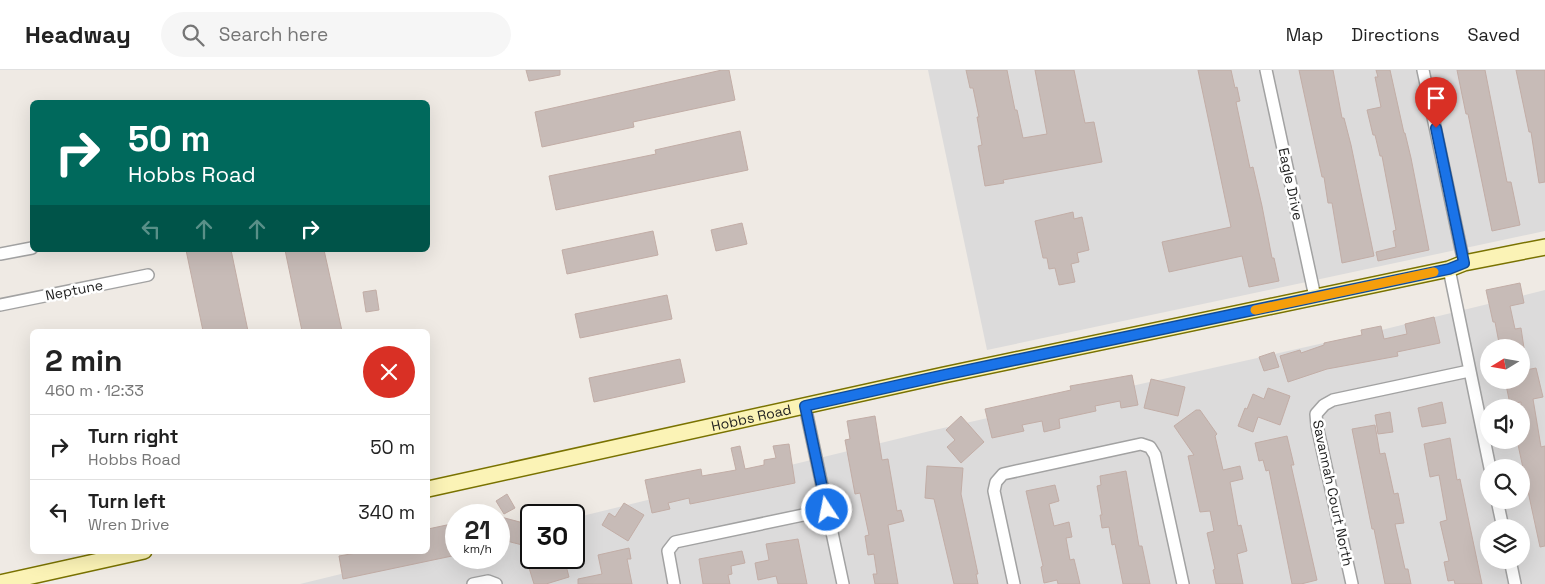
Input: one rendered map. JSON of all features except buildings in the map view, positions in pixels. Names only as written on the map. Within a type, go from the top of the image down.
[{"type":"street","name":"Eagle Drive","points":[[1266,70],[1315,298]]},
{"type":"street","points":[[1423,70],[1464,263]]},
{"type":"street","name":"Hobbs Road","points":[[430,489],[944,375],[1315,298],[1449,269],[1464,263],[1545,247]]},
{"type":"street","points":[[0,254],[30,248]]},
{"type":"street","points":[[1449,269],[1488,459]]},
{"type":"street","name":"Neptune","points":[[0,305],[148,275]]},
{"type":"street","name":"Savannah Court North","points":[[1352,584],[1316,414],[1324,405],[1333,400],[1469,371]]},
{"type":"street","points":[[805,406],[843,584]]},
{"type":"street","points":[[1014,584],[994,490],[996,482],[1003,474],[1141,444],[1150,447],[1156,455],[1183,584]]},
{"type":"street","points":[[674,584],[668,551],[675,542],[827,510]]},
{"type":"street","points":[[0,582],[130,554]]},
{"type":"street","points":[[1512,569],[1515,584]]},
{"type":"street","points":[[473,584],[488,581],[496,584]]},
{"type":"shaded area","points":[[928,70],[1545,70],[1545,231],[987,350]]},
{"type":"shaded area","points":[[1545,290],[1545,584],[300,584],[423,554],[430,554],[430,552],[445,549],[445,569],[510,569],[510,533],[520,531],[520,569],[585,569],[585,515],[930,431],[1369,333]]},
{"type":"slow traffic","points":[[1255,310],[1434,272]]},
{"type":"route","points":[[827,510],[805,406],[1449,269],[1464,263],[1436,128]]}]
